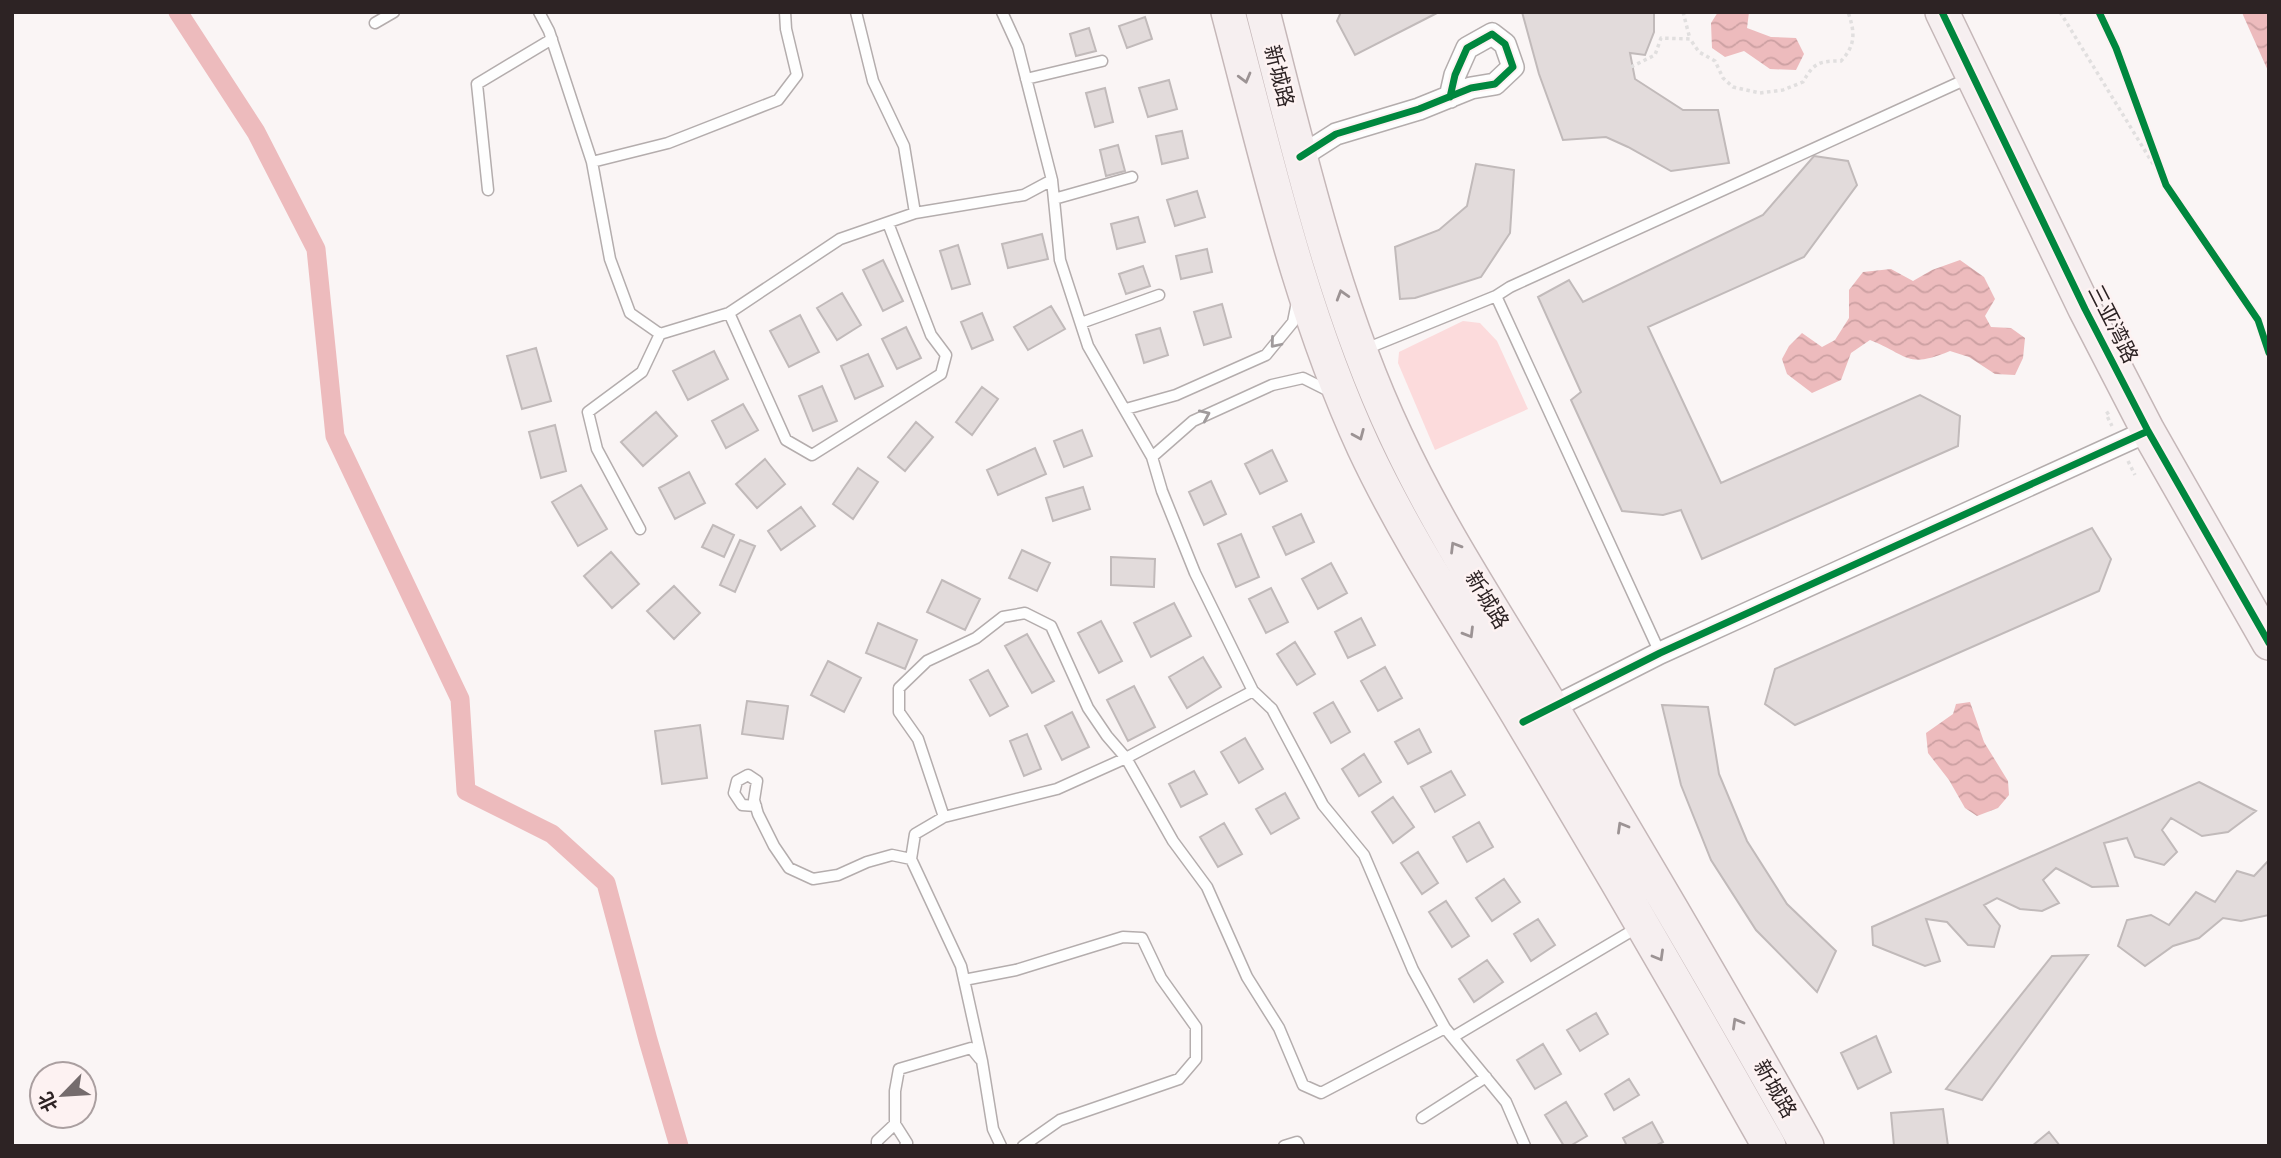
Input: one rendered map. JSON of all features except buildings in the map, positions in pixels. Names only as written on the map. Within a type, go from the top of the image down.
[{"type":"main road","name":"新城路","points":[[1228,12],[1282,220],[1324,350],[1365,449],[1413,543],[1538,715],[1807,1146]]},
{"type":"main road","name":"新城路","points":[[1263,12],[1300,157],[1361,351],[1396,436],[1642,925],[1769,1146]]},
{"type":"main road","name":"三亚湾路","points":[[1942,12],[2085,309],[2148,431],[2269,643]]},
{"type":"street","points":[[1300,157],[1336,134],[1450,97]]},
{"type":"street","points":[[1538,715],[1660,653],[2148,431]]},
{"type":"lane","points":[[375,23],[394,12]]},
{"type":"lane","points":[[539,12],[552,39],[592,162],[610,259],[630,313],[660,334]]},
{"type":"lane","points":[[592,162],[668,143],[778,100],[797,75],[786,29],[785,12]]},
{"type":"lane","points":[[856,12],[873,81],[904,146],[915,213]]},
{"type":"lane","points":[[1002,12],[1018,47],[1052,180],[1060,260],[1088,346],[1152,457],[1162,491],[1195,573],[1253,691],[1272,709],[1323,805],[1364,855],[1413,970],[1445,1028],[1506,1102],[1525,1146]]},
{"type":"lane","points":[[488,190],[477,84],[552,39]]},
{"type":"lane","points":[[1026,79],[1102,61]]},
{"type":"lane","points":[[1361,351],[1496,296],[1510,287],[1972,76]]},
{"type":"lane","points":[[1054,200],[1132,177]]},
{"type":"lane","points":[[640,528],[597,449],[588,412],[642,372],[660,334],[729,313],[840,239],[915,213],[1024,195],[1052,180]]},
{"type":"lane","points":[[729,313],[786,440],[812,455],[941,374],[946,355],[931,335],[888,223]]},
{"type":"lane","points":[[1126,410],[1176,395],[1266,355],[1293,322],[1302,283]]},
{"type":"lane","points":[[1081,323],[1159,295]]},
{"type":"lane","points":[[1496,296],[1660,653]]},
{"type":"lane","points":[[1152,457],[1193,421],[1272,385],[1303,377],[1343,398]]},
{"type":"lane","points":[[944,817],[918,738],[899,712],[899,688],[927,661],[976,638],[1003,617],[1025,613],[1051,626],[1088,708],[1126,758],[1173,841],[1207,887],[1247,977],[1279,1028],[1303,1085],[1321,1093],[1445,1028]]},
{"type":"lane","points":[[1001,1146],[993,1129],[982,1061],[961,966],[911,859],[915,834],[944,817],[1057,789],[1126,758],[1253,691]]},
{"type":"lane","points":[[756,806],[774,846],[789,868],[813,879],[838,875],[867,862],[892,855],[911,859]]},
{"type":"lane","points":[[1453,1037],[1642,925]]},
{"type":"lane","points":[[964,980],[1016,970],[1123,937],[1142,939],[1161,978],[1196,1027],[1196,1059],[1178,1079],[1060,1120],[1023,1146]]},
{"type":"lane","points":[[905,1146],[907,1143],[895,1124],[895,1091],[899,1069],[971,1048],[982,1061]]},
{"type":"lane","points":[[1422,1118],[1486,1077]]},
{"type":"lane","points":[[877,1146],[877,1141],[895,1124]]},
{"type":"lane","points":[[1284,1146],[1297,1142],[1299,1146]]},
{"type":"path","points":[[1683,12],[1690,39],[1699,52],[1715,61],[1723,78],[1733,87],[1760,93],[1803,82],[1811,68],[1822,61],[1842,61],[1851,50],[1855,31],[1848,12]]},
{"type":"path","points":[[2060,12],[2174,196]]},
{"type":"path","points":[[1632,67],[1655,55],[1661,38],[1690,39]]},
{"type":"path","points":[[2153,148],[2166,185]]},
{"type":"shaded area","points":[[1463,321],[1480,323],[1497,341],[1528,409],[1435,450],[1398,363],[1399,352]]},
{"type":"water","points":[[1718,12],[1749,12],[1747,28],[1771,37],[1796,38],[1804,54],[1796,70],[1770,69],[1744,51],[1725,57],[1712,48],[1711,23]]},
{"type":"water","points":[[2242,12],[2269,12],[2269,73],[2243,15]]},
{"type":"water","points":[[1960,260],[1984,277],[1995,299],[1985,316],[1991,327],[2011,328],[2025,338],[2023,358],[2015,375],[1995,374],[1969,357],[1950,351],[1916,360],[1870,340],[1851,353],[1841,380],[1812,393],[1787,374],[1782,359],[1789,346],[1802,333],[1822,347],[1835,340],[1849,318],[1849,290],[1863,272],[1891,269],[1913,281],[1932,270]]},
{"type":"water","points":[[1970,702],[1984,742],[2008,781],[2009,795],[1998,808],[1977,816],[1965,808],[1949,780],[1928,753],[1926,733],[1953,714],[1956,704]]},
{"type":"waterway","points":[[178,12],[256,132],[316,249],[335,436],[460,699],[466,791],[552,834],[606,883],[679,1146]]},
{"type":"cycle path","points":[[1942,12],[2085,309],[2148,431],[2269,643]]},
{"type":"cycle path","points":[[2099,12],[2116,48],[2166,185],[2258,320],[2269,353]]},
{"type":"cycle path","points":[[1300,157],[1336,134],[1419,109],[1471,88],[1495,84],[1513,67],[1505,44],[1492,34],[1467,48],[1455,75],[1450,97]]},
{"type":"cycle path","points":[[1523,722],[1660,653],[2148,431]]}]
